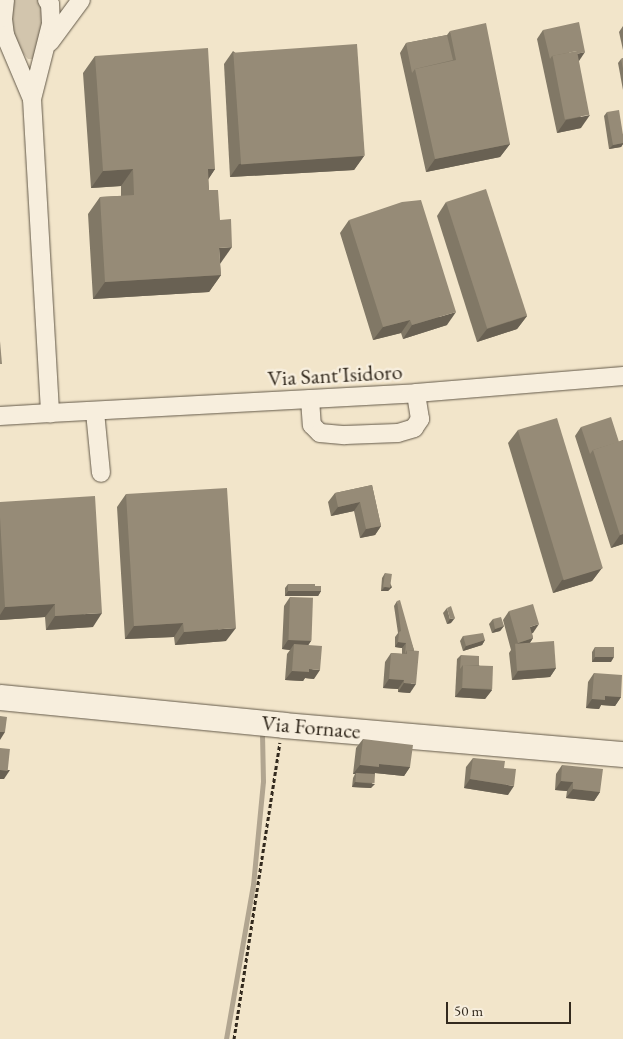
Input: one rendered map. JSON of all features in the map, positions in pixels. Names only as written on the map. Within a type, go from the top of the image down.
[{"type":"street","points":[[5,0],[2,33],[32,99]]},
{"type":"street","points":[[47,0],[50,4],[51,24],[32,99],[50,413]]},
{"type":"street","points":[[44,51],[81,0]]},
{"type":"street","name":"Via Sant'Isidoro","points":[[0,416],[416,393],[623,376]]},
{"type":"street","points":[[310,399],[312,425],[320,433],[345,435],[398,433],[414,428],[420,419],[416,393]]},
{"type":"street","points":[[95,412],[101,473]]},
{"type":"street","name":"Via Fornace","points":[[0,697],[284,725],[623,754]]},
{"type":"path","points":[[234,1039],[284,725]]},
{"type":"shaded area","points":[[11,0],[40,0],[47,22],[35,59],[28,59],[23,53],[11,27]]},
{"type":"building","points":[[579,22],[585,52],[577,54],[577,51],[552,56],[550,59],[543,30]]},
{"type":"building","points":[[486,23],[510,144],[435,159],[415,69],[456,60],[450,31]]},
{"type":"building","points":[[447,35],[453,60],[415,69],[412,73],[406,43]]},
{"type":"building","points":[[357,44],[365,156],[241,164],[233,53]]},
{"type":"building","points":[[208,48],[215,169],[208,169],[209,190],[218,190],[220,220],[231,219],[232,247],[219,248],[221,275],[105,282],[100,197],[134,195],[133,169],[103,171],[95,56]]},
{"type":"building","points":[[577,51],[589,115],[565,120],[552,56]]},
{"type":"building","points":[[619,110],[623,143],[613,145],[607,112]]},
{"type":"building","points":[[486,189],[527,315],[487,328],[446,202]]},
{"type":"building","points":[[421,200],[456,312],[412,325],[410,320],[383,327],[349,220],[402,202]]},
{"type":"building","points":[[0,341],[2,364],[0,364]]},
{"type":"building","points":[[611,417],[619,442],[593,450],[590,454],[581,427]]},
{"type":"building","points":[[557,418],[603,568],[564,580],[518,430]]},
{"type":"building","points":[[623,440],[623,534],[620,535],[593,450]]},
{"type":"building","points":[[372,485],[381,526],[366,529],[360,502],[338,507],[335,493]]},
{"type":"building","points":[[227,488],[236,628],[184,632],[183,623],[134,626],[126,494]]},
{"type":"building","points":[[95,496],[102,613],[55,616],[55,604],[5,607],[0,502]]},
{"type":"building","points":[[385,573],[392,574],[390,588],[383,587]]},
{"type":"building","points":[[288,584],[315,584],[315,586],[321,586],[321,591],[288,591]]},
{"type":"building","points":[[290,597],[313,598],[311,641],[288,640]]},
{"type":"building","points":[[400,600],[414,650],[407,650],[405,654],[406,643],[398,642],[399,632],[401,631],[397,601]]},
{"type":"building","points":[[533,604],[539,624],[530,627],[533,638],[518,643],[509,611]]},
{"type":"building","points":[[451,606],[455,618],[450,619],[447,608]]},
{"type":"building","points":[[501,617],[504,626],[495,629],[493,619]]},
{"type":"building","points":[[483,633],[485,640],[466,646],[463,636]]},
{"type":"building","points":[[554,641],[556,668],[517,671],[515,644]]},
{"type":"building","points":[[294,644],[322,646],[320,670],[309,669],[309,672],[292,671]]},
{"type":"building","points":[[595,647],[614,647],[614,657],[595,657]]},
{"type":"building","points":[[407,650],[419,651],[416,684],[404,683],[404,680],[389,679],[391,653],[407,654]]},
{"type":"building","points":[[461,655],[479,656],[479,665],[463,665],[460,669]]},
{"type":"building","points":[[463,665],[493,666],[492,689],[462,688]]},
{"type":"building","points":[[594,673],[622,675],[621,697],[605,696],[605,700],[592,699]]},
{"type":"building","points":[[0,716],[7,717],[5,732],[0,732]]},
{"type":"building","points":[[363,739],[413,745],[410,767],[379,764],[379,767],[360,765]]},
{"type":"building","points":[[0,748],[10,749],[8,771],[0,770]]},
{"type":"building","points":[[473,758],[505,761],[504,768],[516,769],[514,786],[470,779]]},
{"type":"building","points":[[562,765],[603,769],[600,792],[573,789],[573,782],[561,781]]},
{"type":"building","points":[[356,773],[375,774],[375,783],[356,782]]},
{"type":"waterway","points":[[226,1039],[253,885],[263,781],[262,734]]}]
